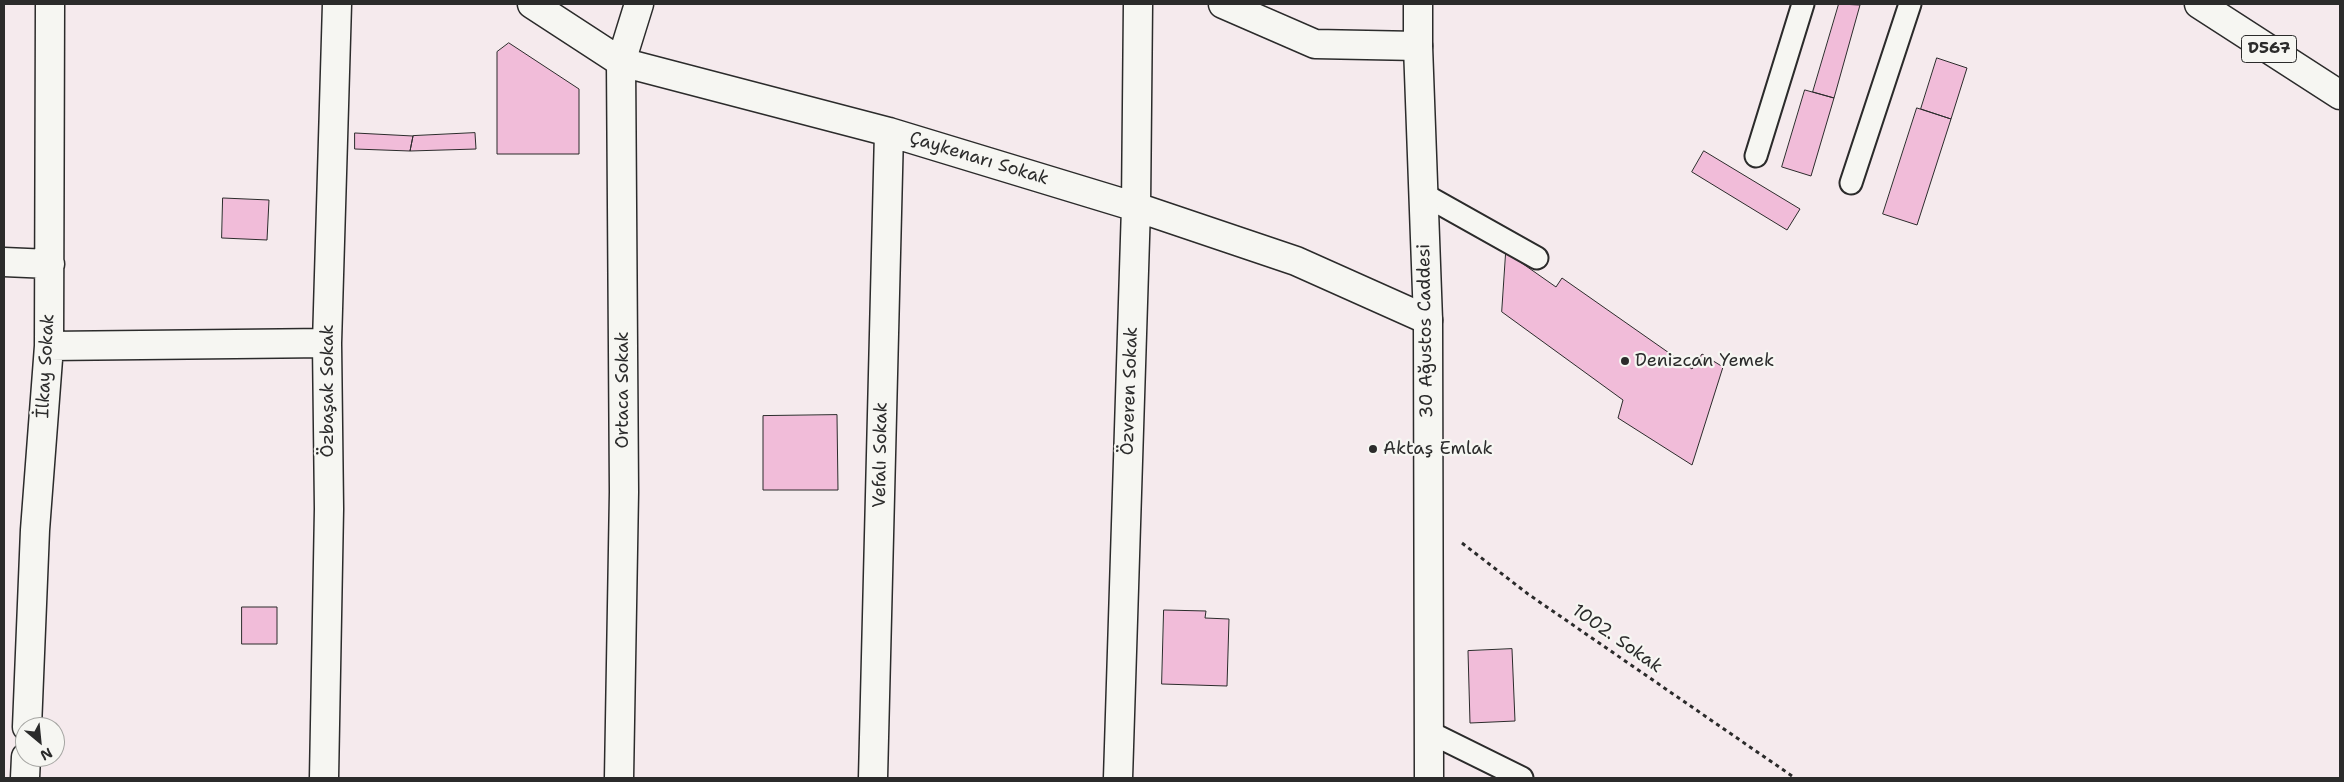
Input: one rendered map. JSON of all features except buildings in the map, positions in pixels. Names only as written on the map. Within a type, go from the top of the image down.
[{"type":"main road","name":"İlkay Sokak","points":[[27,717],[35,530],[50,346],[50,4]]},
{"type":"main road","name":"Özbaşak Sokak","points":[[324,778],[329,509],[327,342],[337,4]]},
{"type":"main road","name":"Çaykenarı Sokak","points":[[532,4],[621,62],[889,132],[1136,207],[1296,262],[1428,320]]},
{"type":"main road","name":"Ortaca Sokak","points":[[619,778],[624,492],[621,62],[639,4]]},
{"type":"main road","name":"Özveren Sokak","points":[[1118,778],[1136,207],[1138,4]]},
{"type":"main road","points":[[1223,4],[1315,44],[1418,46]]},
{"type":"main road","name":"30 Ağustos Caddesi","points":[[1418,4],[1428,320],[1429,778]]},
{"type":"main road","name":"D567","points":[[2198,4],[2340,95]]},
{"type":"main road","name":"Vefalı Sokak","points":[[873,778],[889,132]]},
{"type":"main road","points":[[4,262],[50,264]]},
{"type":"main road","points":[[50,346],[327,342]]},
{"type":"lane","points":[[1756,156],[1803,4]]},
{"type":"lane","points":[[1851,183],[1910,4]]},
{"type":"lane","points":[[1423,194],[1538,258]]},
{"type":"lane","points":[[1429,732],[1522,778]]},
{"type":"path","name":"1002. Sokak","points":[[1428,516],[1528,594],[1795,778]]},
{"type":"place","name":"Denizcan Yemek","points":[[1625,361]]},
{"type":"place","name":"Aktaş Emlak","points":[[1373,449]]}]
